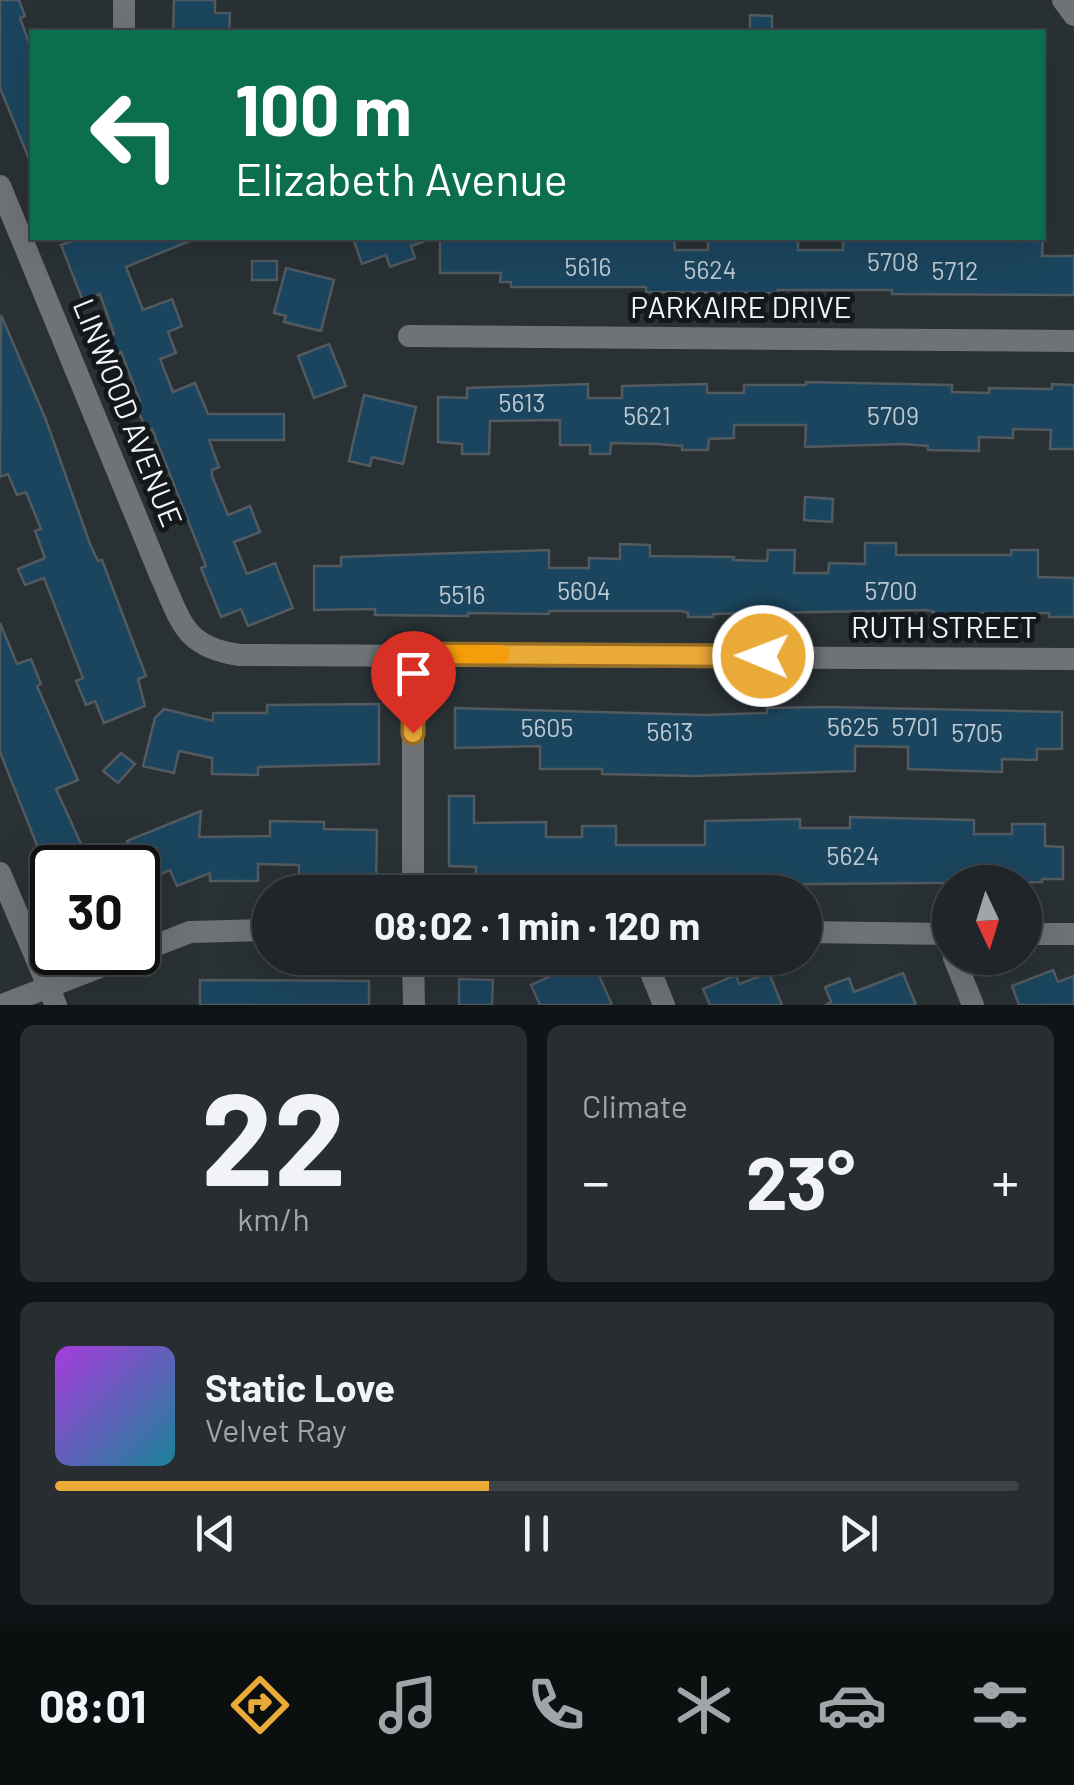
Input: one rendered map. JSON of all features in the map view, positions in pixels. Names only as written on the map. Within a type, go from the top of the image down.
[{"type":"street","points":[[124,0],[124,30]]},
{"type":"street","points":[[1063,0],[1074,15]]},
{"type":"street","name":"LINWOOD AVENUE","points":[[0,186],[15,208],[161,576],[184,626],[213,651]]},
{"type":"street","name":"PARKAIRE DRIVE","points":[[408,336],[1074,340]]},
{"type":"street","name":"RUTH STREET","points":[[213,651],[240,655],[1074,659]]},
{"type":"street","points":[[413,654],[413,875]]},
{"type":"street","points":[[0,873],[52,996]]},
{"type":"street","points":[[2,1005],[52,996],[190,932],[252,930]]},
{"type":"street","points":[[822,933],[932,938]]},
{"type":"street","points":[[1042,934],[1074,934]]},
{"type":"street","points":[[413,975],[414,1005]]},
{"type":"street","points":[[651,975],[664,1005]]},
{"type":"street","points":[[961,975],[972,1005]]},
{"type":"building","points":[[0,0],[19,0],[25,16],[20,18],[30,46],[30,161],[0,88]]},
{"type":"building","points":[[174,0],[215,0],[215,13],[230,13],[229,30],[173,30]]},
{"type":"building","points":[[750,15],[772,16],[772,30],[750,30]]},
{"type":"building","points":[[75,240],[192,240],[126,267],[143,310],[172,299],[182,326],[168,332],[176,353],[160,359],[173,392],[195,383],[208,414],[284,414],[284,440],[209,440],[219,467],[212,470],[212,476],[228,515],[250,506],[260,532],[234,542],[247,574],[275,563],[293,608],[248,626],[241,609],[221,617],[201,568],[206,566],[152,429],[147,432],[121,352],[116,354],[109,336],[114,334],[100,294],[83,301],[61,245]]},
{"type":"building","points":[[354,240],[428,240],[411,246],[415,258],[390,267],[386,255],[362,264]]},
{"type":"building","points":[[440,240],[674,240],[675,250],[708,250],[708,240],[798,240],[798,250],[843,250],[843,240],[1043,240],[1042,256],[1074,256],[1074,295],[892,294],[892,290],[646,292],[646,287],[511,287],[511,282],[500,282],[501,273],[440,273]]},
{"type":"building","points":[[252,261],[277,261],[277,280],[252,280]]},
{"type":"building","points":[[286,268],[334,280],[321,331],[284,322],[286,316],[274,313]]},
{"type":"building","points":[[1,315],[146,676],[138,679],[145,706],[104,723],[95,701],[86,705],[76,681],[83,678],[44,578],[25,585],[18,569],[45,558],[35,531],[41,529],[26,492],[17,495],[8,474],[0,477]]},
{"type":"building","points":[[329,344],[346,386],[314,398],[298,356]]},
{"type":"building","points":[[588,384],[588,398],[622,398],[622,386],[707,384],[707,393],[744,393],[744,385],[952,385],[952,392],[989,393],[989,388],[1052,389],[1052,384],[1074,385],[1074,449],[1050,449],[1051,430],[1013,429],[1013,438],[979,437],[979,451],[928,450],[928,446],[903,444],[805,447],[806,425],[734,425],[734,438],[709,439],[708,450],[611,443],[610,454],[590,454],[590,445],[560,445],[560,420],[490,421],[489,454],[462,454],[462,444],[438,442],[438,397],[467,398],[467,388]]},
{"type":"building","points":[[364,395],[416,407],[403,464],[372,457],[370,466],[349,461]]},
{"type":"building","points":[[805,497],[833,499],[832,522],[804,520]]},
{"type":"building","points":[[865,543],[896,543],[896,555],[1011,555],[1011,550],[1038,550],[1038,577],[1074,578],[1074,617],[1049,617],[1049,613],[959,613],[959,618],[934,617],[934,612],[927,610],[688,617],[688,613],[681,611],[549,611],[468,616],[375,615],[375,609],[314,610],[314,566],[341,566],[341,557],[549,550],[549,568],[589,568],[589,558],[620,559],[620,544],[650,545],[650,556],[734,557],[733,560],[767,561],[768,550],[795,550],[794,573],[828,573],[829,563],[865,564]]},
{"type":"building","points":[[0,623],[17,664],[31,659],[41,684],[37,686],[78,780],[56,789],[82,845],[37,845],[0,752]]},
{"type":"building","points":[[379,704],[379,764],[258,767],[258,775],[212,774],[212,758],[179,751],[174,773],[143,766],[155,718],[164,709],[213,721],[213,713],[267,713],[267,705]]},
{"type":"building","points":[[828,707],[1062,712],[1062,749],[1037,749],[1037,760],[1002,759],[1002,772],[908,769],[908,747],[855,746],[855,771],[695,776],[540,769],[540,746],[455,748],[455,708],[706,715]]},
{"type":"building","points":[[121,753],[135,764],[118,783],[103,771]]},
{"type":"building","points":[[449,796],[474,796],[474,823],[546,822],[546,837],[582,837],[582,826],[616,826],[616,845],[705,845],[705,821],[800,819],[800,828],[850,828],[850,817],[974,820],[974,834],[1012,834],[1012,824],[1045,824],[1045,846],[1063,847],[1063,879],[1042,879],[1042,865],[932,865],[932,883],[822,884],[822,875],[476,875],[476,867],[449,866]]},
{"type":"building","points":[[201,811],[199,837],[270,836],[270,821],[324,822],[324,829],[377,830],[376,875],[299,875],[299,865],[258,864],[258,875],[252,875],[252,881],[210,881],[210,873],[177,886],[170,870],[160,874],[160,845],[129,845],[127,841]]},
{"type":"building","points":[[1053,970],[1058,982],[1074,976],[1074,1005],[1019,1005],[1012,986]]},
{"type":"building","points":[[903,973],[916,1005],[825,1005],[831,1002],[825,987],[849,978],[854,992]]},
{"type":"building","points":[[553,975],[599,975],[612,1005],[540,1005],[531,985]]},
{"type":"building","points":[[736,975],[739,984],[770,975],[782,1005],[710,1005],[703,989]]},
{"type":"building","points":[[459,979],[493,980],[492,1005],[459,1005]]},
{"type":"building","points":[[200,980],[369,981],[369,1005],[200,1005]]},
{"type":"slow traffic","points":[[415,654],[501,654]]},
{"type":"route","points":[[413,733],[413,654],[763,656]]}]
